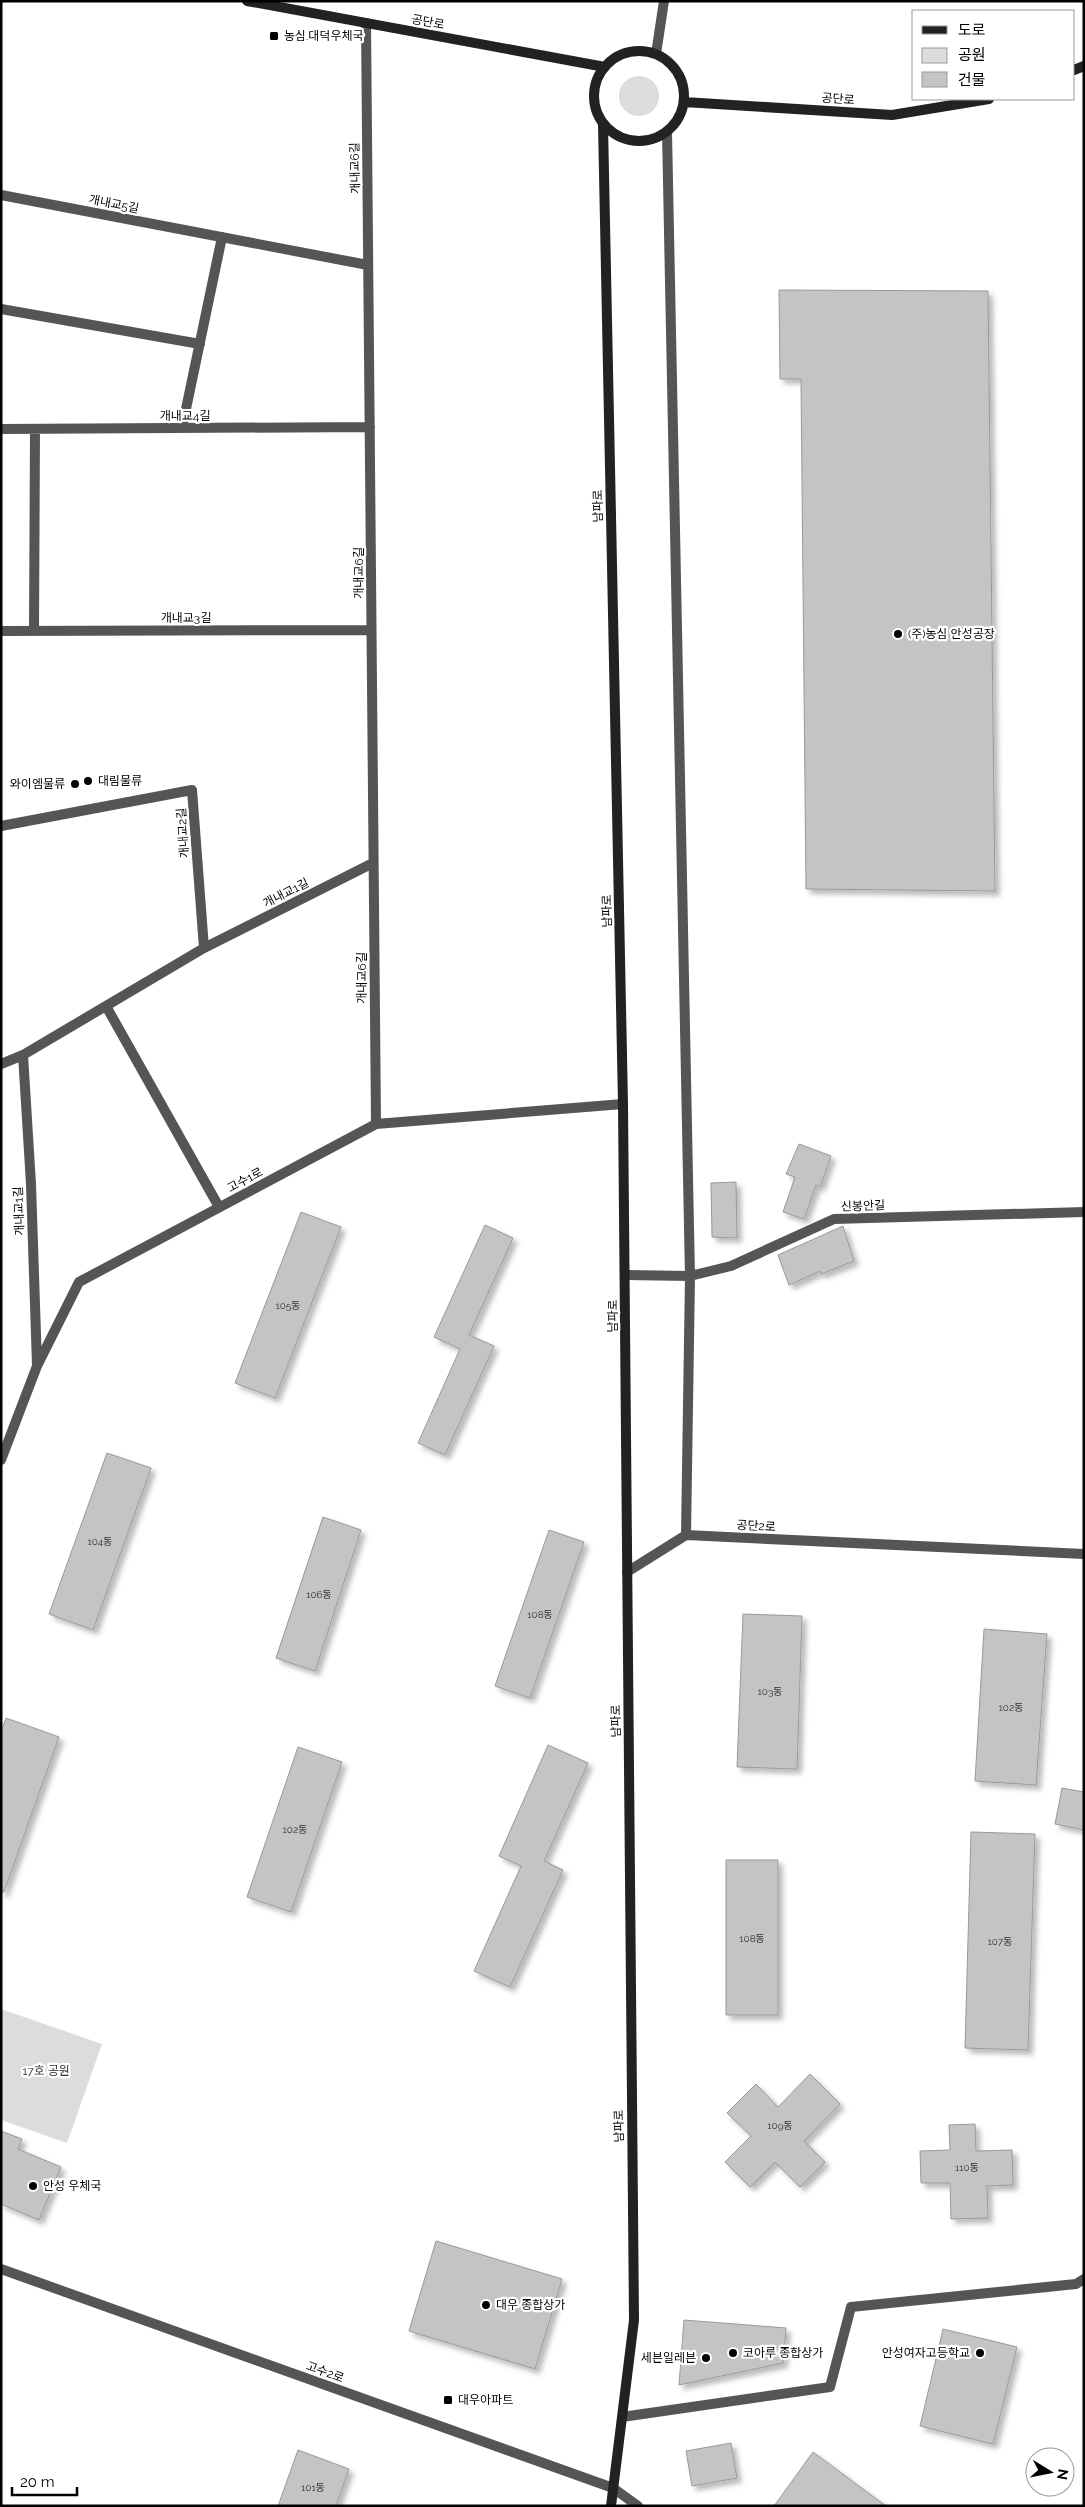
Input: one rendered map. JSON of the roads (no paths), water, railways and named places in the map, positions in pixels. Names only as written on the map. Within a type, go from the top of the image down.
[{"type":"street","name":"공단로","points":[[247,1],[605,67]]},
{"type":"street","points":[[656,54],[664,1]]},
{"type":"street","name":"개내교6길","points":[[366,23],[376,1124]]},
{"type":"street","points":[[633,51],[656,54],[667,60],[681,78],[684,102],[681,113],[667,132],[651,140],[634,141],[622,138],[603,124],[596,108],[594,90],[597,79],[605,67],[622,54],[633,51]]},
{"type":"street","name":"공단로","points":[[684,102],[892,115],[983,100]]},
{"type":"street","name":"남파로","points":[[603,124],[623,1104],[634,2320],[611,2506]]},
{"type":"street","points":[[627,1572],[686,1535],[690,1276],[667,132]]},
{"type":"street","name":"개내교5길","points":[[1,195],[368,265]]},
{"type":"street","points":[[182,428],[222,238]]},
{"type":"street","points":[[1,309],[200,344]]},
{"type":"street","name":"개내교4길","points":[[1,430],[370,427]]},
{"type":"street","points":[[34,630],[35,429]]},
{"type":"street","name":"개내교3길","points":[[1,631],[372,630]]},
{"type":"street","name":"개내교2길","points":[[1,826],[192,790],[204,948]]},
{"type":"street","name":"개내교1길","points":[[1,1064],[23,1056],[204,948],[374,863]]},
{"type":"street","points":[[106,1006],[219,1208]]},
{"type":"street","name":"개내교1길","points":[[23,1056],[31,1184],[37,1366]]},
{"type":"street","name":"고수1로","points":[[1,1460],[37,1366],[79,1282],[376,1124],[623,1104]]},
{"type":"street","name":"신봉안길","points":[[625,1275],[690,1276],[731,1266],[834,1219],[1084,1212]]},
{"type":"street","name":"공단2로","points":[[686,1535],[1084,1554]]},
{"type":"street","name":"고수2로","points":[[1,2269],[613,2488],[638,2506]]},
{"type":"street","points":[[622,2417],[830,2386],[851,2307],[1076,2284],[1084,2279]]},
{"type":"place","name":"농심.대덕우체국","points":[[274,36]]},
{"type":"place","name":"(주)농심 안성공장","points":[[898,634]]},
{"type":"place","name":"대림물류","points":[[88,781]]},
{"type":"place","name":"와이엠물류","points":[[75,784]]},
{"type":"place","name":"안성 우체국","points":[[33,2186]]},
{"type":"place","name":"대우 종합상가","points":[[486,2305]]},
{"type":"place","name":"코아루 종합상가","points":[[733,2353]]},
{"type":"place","name":"안성여자고등학교","points":[[980,2353]]},
{"type":"place","name":"세븐일레븐","points":[[706,2358]]},
{"type":"place","name":"대우아파트","points":[[448,2400]]},
{"type":"park label","name":"17호 공원","points":[[46,2071]]}]
